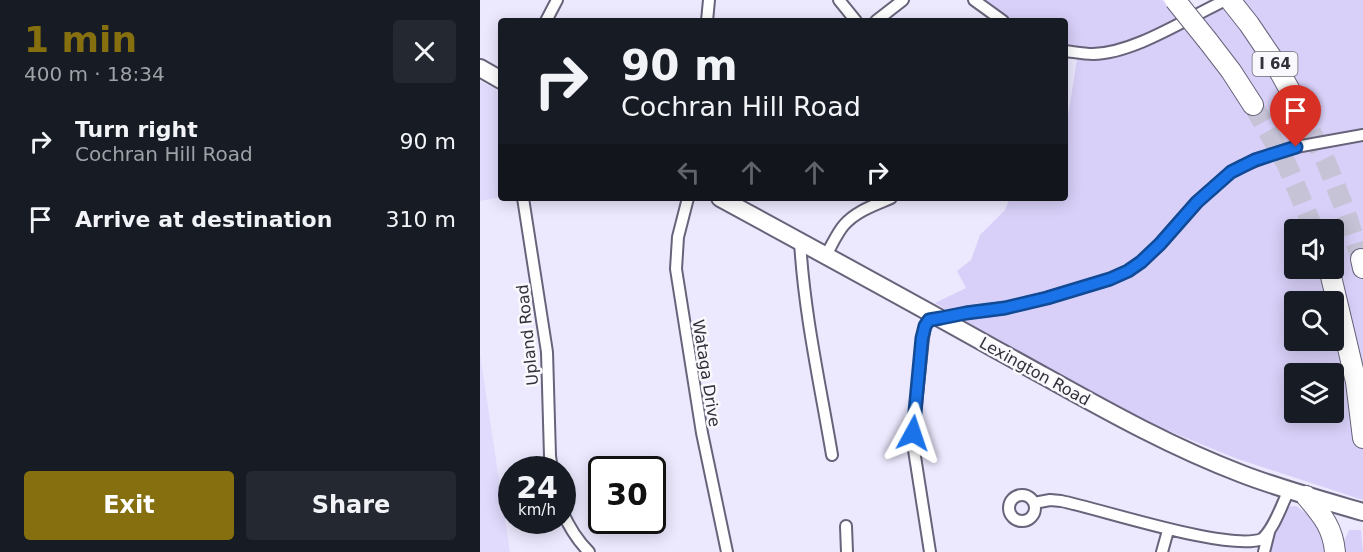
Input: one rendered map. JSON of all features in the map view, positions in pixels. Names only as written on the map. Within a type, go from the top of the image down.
[{"type":"highway","name":"I 64","points":[[1175,0],[1231,71],[1253,105]]},
{"type":"highway","name":"I 64","points":[[1228,0],[1249,24],[1272,58],[1298,105]]},
{"type":"highway","points":[[1332,279],[1356,382],[1363,438]]},
{"type":"highway","points":[[1298,493],[1325,519],[1333,536],[1335,552]]},
{"type":"main road","points":[[480,68],[498,78]]},
{"type":"main road","name":"Lexington Road","points":[[726,201],[1173,445],[1240,474],[1363,512]]},
{"type":"street","points":[[548,18],[557,0]]},
{"type":"street","points":[[706,18],[709,0]]},
{"type":"street","points":[[839,0],[854,18]]},
{"type":"street","points":[[880,18],[903,0]]},
{"type":"street","points":[[974,0],[999,18]]},
{"type":"street","points":[[1068,51],[1094,54],[1121,49],[1228,0]]},
{"type":"street","points":[[930,552],[913,433],[925,326],[929,320],[1005,308],[1110,279],[1141,262],[1197,202],[1231,172],[1255,160],[1296,147],[1363,135]]},
{"type":"street","name":"Upland Road","points":[[523,201],[547,352],[550,456]]},
{"type":"street","name":"Wataga Drive","points":[[687,201],[678,237],[676,269],[702,433],[727,552]]},
{"type":"street","points":[[826,255],[842,227],[855,215],[884,201]]},
{"type":"street","points":[[800,241],[801,270],[812,344],[832,455]]},
{"type":"street","points":[[1034,503],[1050,500],[1067,502],[1167,534],[1246,549],[1262,538],[1298,493]]},
{"type":"street","points":[[846,526],[847,552]]},
{"type":"street","points":[[1264,552],[1269,530]]},
{"type":"street","points":[[574,534],[589,552]]},
{"type":"street","points":[[1162,552],[1167,534]]},
{"type":"shaded area","points":[[980,0],[1162,0],[1178,18],[1162,28],[1234,6],[1231,0],[1363,0],[1363,500],[1235,458],[1157,426],[1071,382],[935,303],[966,288],[957,271],[971,260],[980,235],[1005,210],[1009,201],[1068,201],[1068,115],[1078,53],[1082,51],[1068,47],[1068,18],[1006,18]]},
{"type":"shaded area","points":[[480,81],[498,90],[498,198],[480,201]]},
{"type":"shaded area","points":[[480,354],[498,473],[498,534],[507,534],[510,552],[480,552]]},
{"type":"shaded area","points":[[1296,506],[1321,524],[1327,552],[1269,552],[1278,517],[1286,507]]},
{"type":"shaded area","points":[[1349,530],[1361,530],[1363,552],[1343,552],[1344,541]]},
{"type":"tunnel","points":[[1253,105],[1287,165],[1309,219]]},
{"type":"tunnel","points":[[1298,105],[1327,164],[1361,259]]},
{"type":"route","points":[[913,433],[922,338],[929,320],[1005,308],[1047,298],[1110,279],[1128,271],[1160,244],[1197,202],[1231,172],[1255,160],[1296,147]]}]
